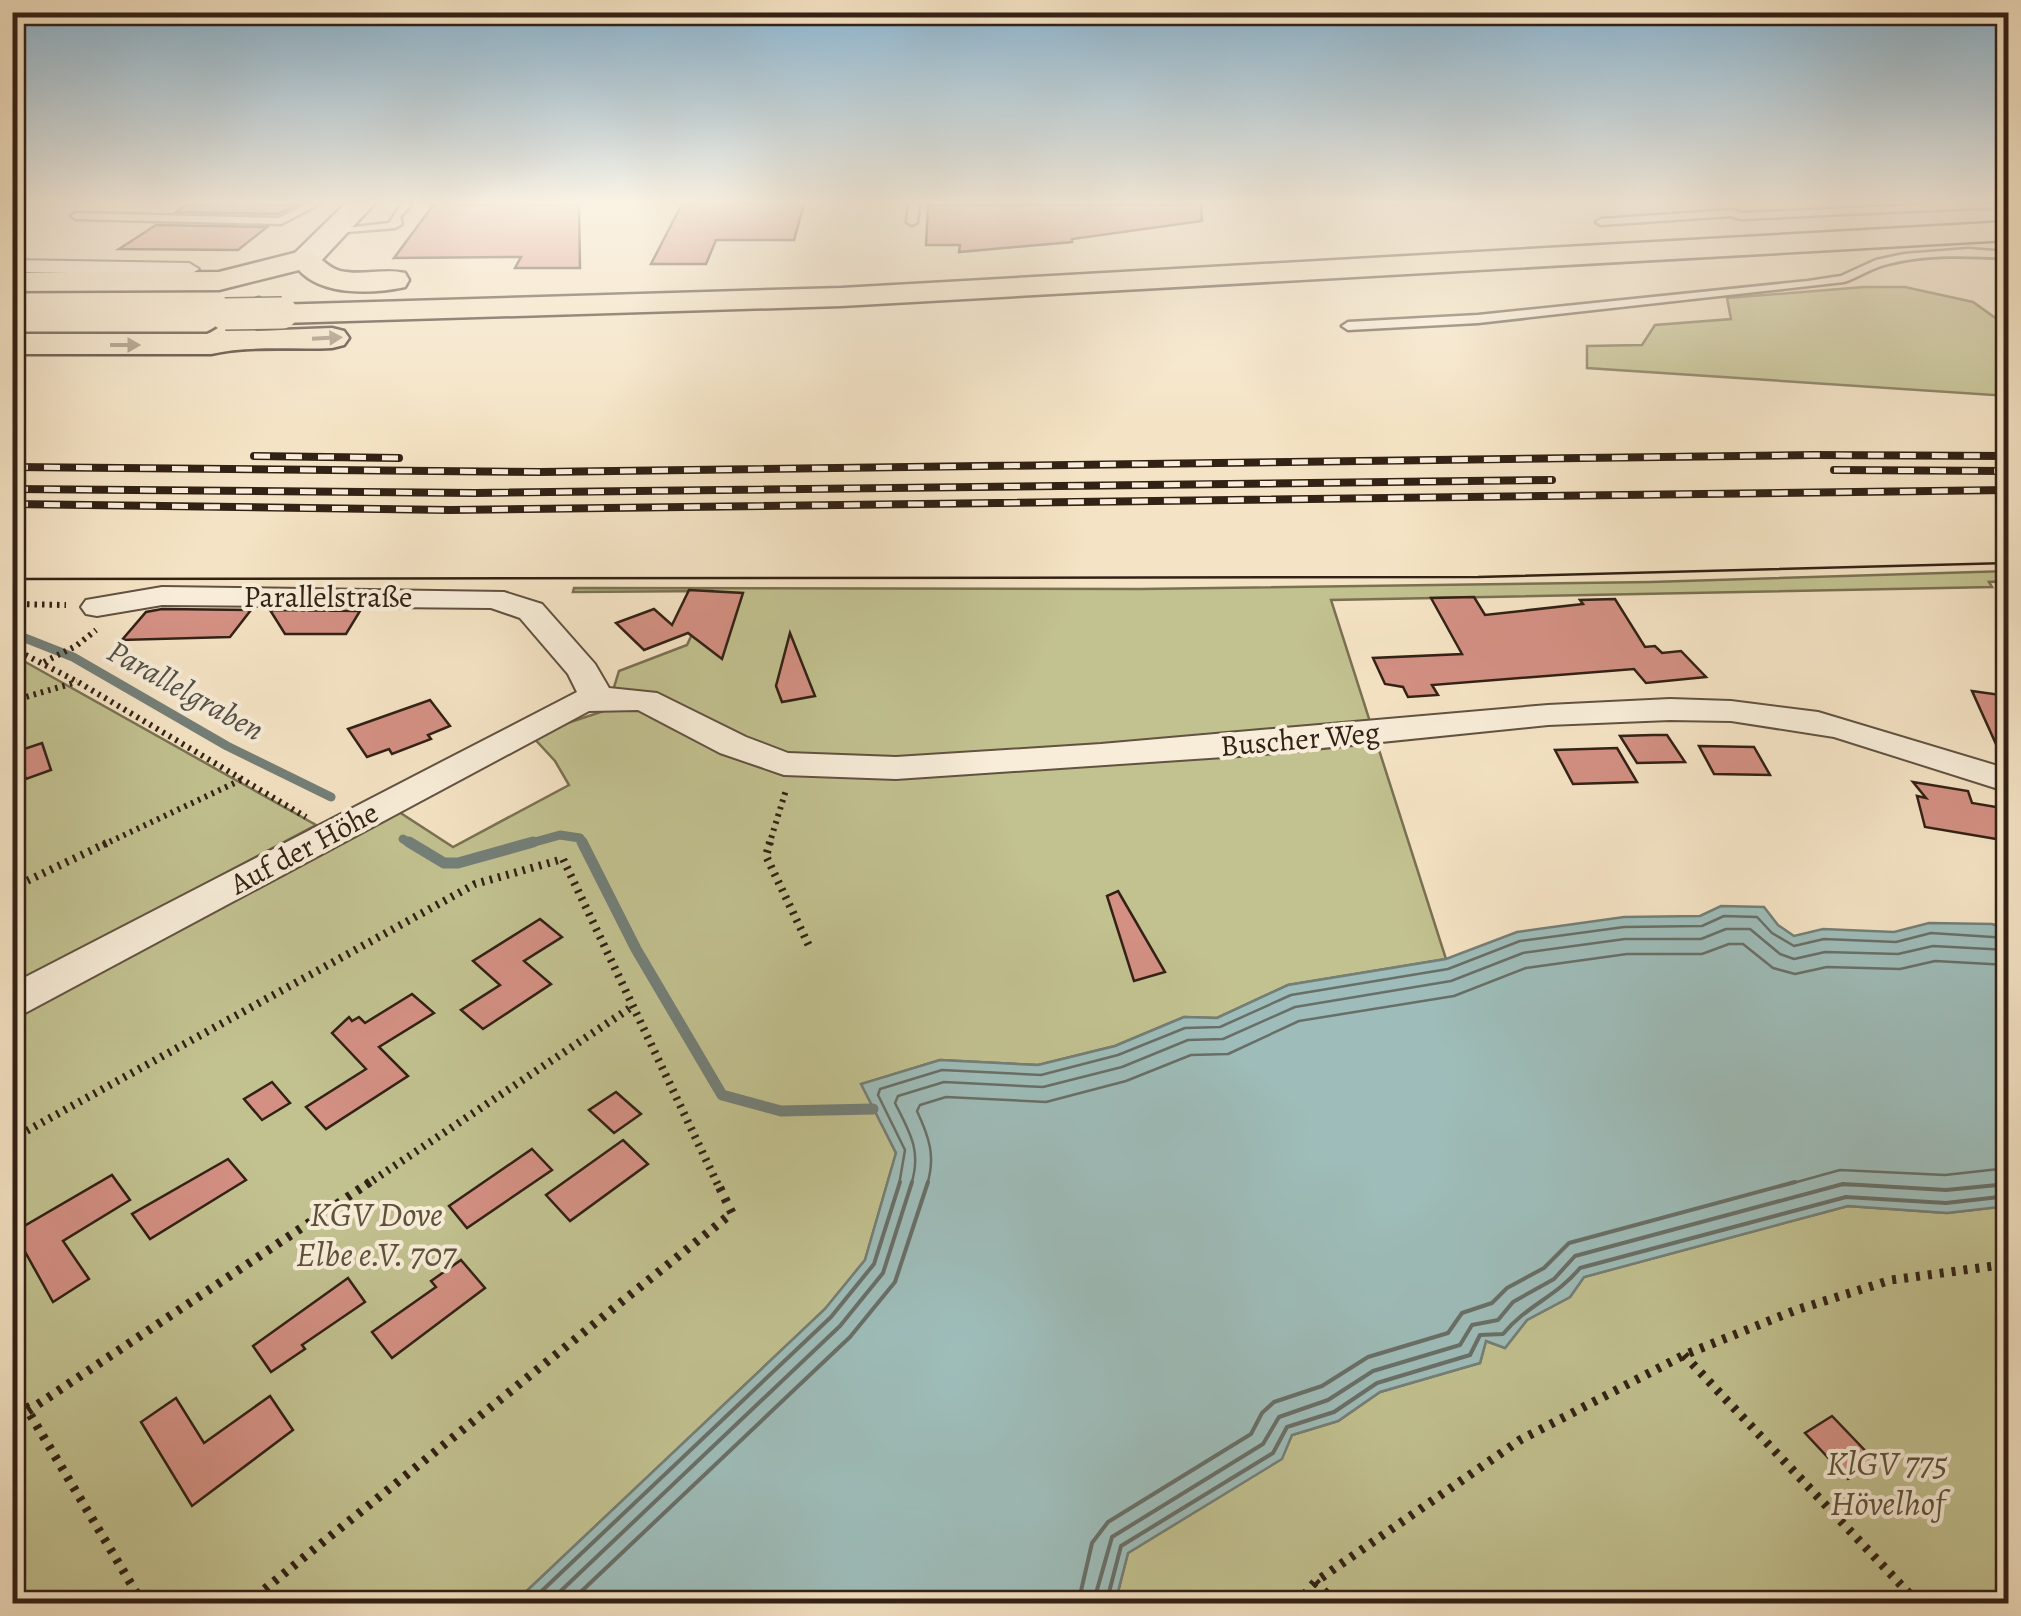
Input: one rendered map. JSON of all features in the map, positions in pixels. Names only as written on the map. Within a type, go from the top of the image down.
[{"type":"highway","points":[[12,282],[229,279]]},
{"type":"highway","points":[[12,344],[198,345],[222,341],[233,316],[280,279]]},
{"type":"highway","points":[[351,279],[389,279]]},
{"type":"highway","points":[[12,315],[233,316],[288,307],[938,279]]},
{"type":"highway","points":[[288,307],[1163,279]]},
{"type":"highway","points":[[233,316],[241,340],[263,342],[952,300],[1048,286]]},
{"type":"highway","points":[[12,304],[233,316]]},
{"type":"street","name":"Parallelstraße","points":[[97,607],[162,596],[493,598],[530,611],[583,672],[598,698]]},
{"type":"street","name":"Buscher Weg","points":[[598,698],[645,700],[733,745],[766,759],[795,765],[896,768],[1303,740],[1587,714],[1690,711],[1745,712],[1814,722],[2008,781]]},
{"type":"street","name":"Auf der Höhe","points":[[12,1004],[489,748],[580,702],[598,698]]},
{"type":"lane","points":[[1348,326],[1478,319],[1841,279]]},
{"type":"path","points":[[12,604],[97,607]]},
{"type":"path","points":[[44,662],[76,646]]},
{"type":"path","points":[[12,648],[44,662],[244,778],[332,834]]},
{"type":"path","points":[[12,702],[78,682]]},
{"type":"path","points":[[795,765],[766,856],[810,948]]},
{"type":"path","points":[[12,888],[244,778]]},
{"type":"path","points":[[12,1140],[475,884],[563,859],[732,1214],[246,1604]]},
{"type":"path","points":[[28,1410],[633,1006]]},
{"type":"path","points":[[1297,1604],[1315,1582],[1520,1440],[1684,1355],[1796,1310],[1891,1280],[2008,1264]]},
{"type":"path","points":[[1684,1355],[1919,1604]]},
{"type":"path","points":[[12,1384],[142,1604]]},
{"type":"path","points":[[1315,1582],[1337,1604]]},
{"type":"green space","points":[[1905,287],[1973,302],[2008,327],[2008,396],[1587,368],[1587,346],[1642,345],[1655,325],[1731,319],[1727,298]]},
{"type":"green space","name":"KGV Dove Elbe e.V. 707","points":[[2008,571],[2008,581],[1989,582],[1992,587],[1331,600],[1446,959],[1288,985],[1217,1018],[1184,1017],[1115,1046],[1038,1065],[940,1060],[862,1084],[896,1153],[865,1260],[825,1309],[514,1603],[13,1604],[13,1013],[399,812],[453,847],[569,785],[555,761],[531,735],[607,710],[619,671],[687,645],[712,591],[573,592],[574,588],[1140,589],[1651,582]]},
{"type":"green space","points":[[13,655],[316,825],[13,986]]},
{"type":"green space","name":"KlGV 775 Hövelhof","points":[[1848,1206],[1947,1213],[2008,1206],[2008,1603],[1115,1604],[1128,1553],[1281,1459],[1292,1435],[1338,1421],[1380,1392],[1480,1363],[1486,1341],[1505,1348],[1527,1320],[1570,1297],[1584,1277]]},
{"type":"water","points":[[1721,906],[1764,907],[1778,925],[1794,936],[1823,929],[1894,932],[1929,923],[1992,924],[2008,929],[2008,1206],[1947,1213],[1848,1206],[1584,1277],[1570,1297],[1527,1320],[1505,1348],[1486,1341],[1480,1363],[1380,1392],[1338,1421],[1292,1435],[1282,1459],[1128,1553],[1115,1603],[514,1603],[825,1309],[865,1260],[896,1153],[861,1084],[940,1060],[1038,1065],[1115,1046],[1184,1017],[1217,1018],[1288,985],[1446,959],[1517,932],[1624,917],[1700,916]]},
{"type":"building","points":[[689,590],[743,593],[722,659],[688,633],[644,650],[616,623],[654,609],[672,625]]},
{"type":"building","points":[[1474,597],[1485,615],[1583,604],[1580,600],[1615,599],[1645,647],[1655,646],[1662,653],[1681,651],[1706,677],[1646,683],[1634,669],[1432,685],[1438,695],[1408,697],[1403,687],[1385,684],[1373,658],[1462,654],[1431,598]]},
{"type":"building","points":[[251,610],[230,637],[122,640],[146,612]]},
{"type":"building","points":[[270,610],[360,611],[346,634],[285,634]]},
{"type":"building","points":[[790,633],[815,696],[782,702],[776,686]]},
{"type":"building","points":[[1972,691],[2008,696],[2008,765],[2005,764]]},
{"type":"building","points":[[430,700],[450,726],[428,735],[431,739],[392,754],[389,749],[367,757],[348,729]]},
{"type":"building","points":[[1667,735],[1685,762],[1637,763],[1620,736]]},
{"type":"building","points":[[42,743],[51,770],[26,779],[15,752]]},
{"type":"building","points":[[1699,746],[1754,747],[1770,775],[1714,774]]},
{"type":"building","points":[[1617,748],[1637,782],[1573,784],[1555,750]]},
{"type":"building","points":[[1913,782],[1968,791],[1972,803],[2008,809],[2008,841],[1925,827],[1917,796],[1926,798]]},
{"type":"building","points":[[1118,891],[1165,972],[1134,981],[1107,896]]},
{"type":"building","points":[[540,919],[562,937],[524,961],[551,984],[483,1029],[461,1010],[500,985],[473,961]]},
{"type":"building","points":[[412,994],[434,1013],[379,1047],[408,1076],[326,1129],[306,1107],[366,1069],[332,1033],[349,1017],[352,1021],[359,1017],[365,1023]]},
{"type":"building","points":[[272,1082],[290,1103],[262,1120],[244,1099]]},
{"type":"building","points":[[616,1092],[641,1114],[614,1133],[589,1110]]},
{"type":"building","points":[[623,1140],[648,1164],[570,1221],[546,1195]]},
{"type":"building","points":[[532,1149],[552,1170],[467,1228],[449,1206]]},
{"type":"building","points":[[228,1159],[246,1180],[150,1239],[132,1214]]},
{"type":"building","points":[[112,1175],[130,1200],[63,1241],[89,1279],[53,1302],[14,1232]]},
{"type":"building","points":[[461,1260],[485,1288],[392,1358],[372,1332],[436,1287],[431,1281]]},
{"type":"building","points":[[348,1278],[365,1302],[302,1345],[305,1349],[271,1372],[253,1346]]},
{"type":"building","points":[[270,1396],[293,1430],[192,1506],[141,1422],[176,1398],[204,1443]]},
{"type":"building","points":[[1832,1416],[1876,1462],[1848,1479],[1805,1433]]},
{"type":"waterway","name":"Parallelgraben","points":[[12,633],[73,657],[227,746],[331,797]]},
{"type":"waterway","points":[[524,845],[560,835],[580,838],[584,845]]},
{"type":"waterway","points":[[403,839],[413,845]]},
{"type":"waterway","points":[[409,842],[444,863],[458,863],[533,842]]},
{"type":"waterway","points":[[582,842],[636,949],[722,1095],[781,1111],[873,1109]]},
{"type":"tram line","points":[[12,579],[1478,577],[2008,563]]},
{"type":"railway","points":[[12,467],[540,472],[1813,455],[2008,456]]},
{"type":"railway","points":[[254,456],[399,458]]},
{"type":"railway","points":[[1834,470],[2004,471]]},
{"type":"railway","points":[[12,489],[475,493],[1552,480]]},
{"type":"railway","points":[[12,504],[450,510],[2008,490]]}]
